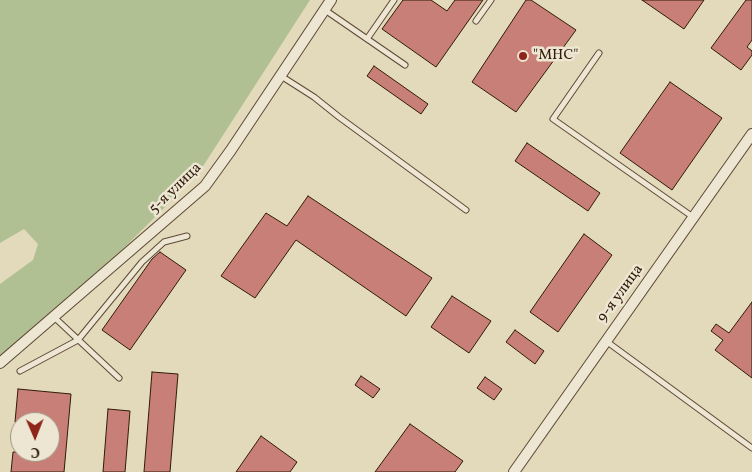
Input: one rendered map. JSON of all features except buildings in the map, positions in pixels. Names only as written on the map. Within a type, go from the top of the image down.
[{"type":"street","name":"5-я улица","points":[[0,363],[205,186],[331,0]]},
{"type":"street","name":"9-я улица","points":[[514,472],[752,134]]},
{"type":"lane","points":[[367,39],[394,0]]},
{"type":"lane","points":[[476,21],[491,0]]},
{"type":"lane","points":[[325,9],[405,65]]},
{"type":"lane","points":[[599,53],[553,119],[694,217]]},
{"type":"lane","points":[[281,76],[314,97],[338,117],[466,210]]},
{"type":"lane","points":[[20,371],[78,340],[142,262],[164,242],[188,236]]},
{"type":"lane","points":[[53,317],[119,378]]},
{"type":"lane","points":[[606,341],[752,448]]},
{"type":"green space","points":[[0,0],[310,0],[198,174],[124,248],[0,355],[0,284],[33,260],[38,244],[24,229],[0,243]]},
{"type":"place","name":"\"МНС\"","points":[[523,56]]}]
